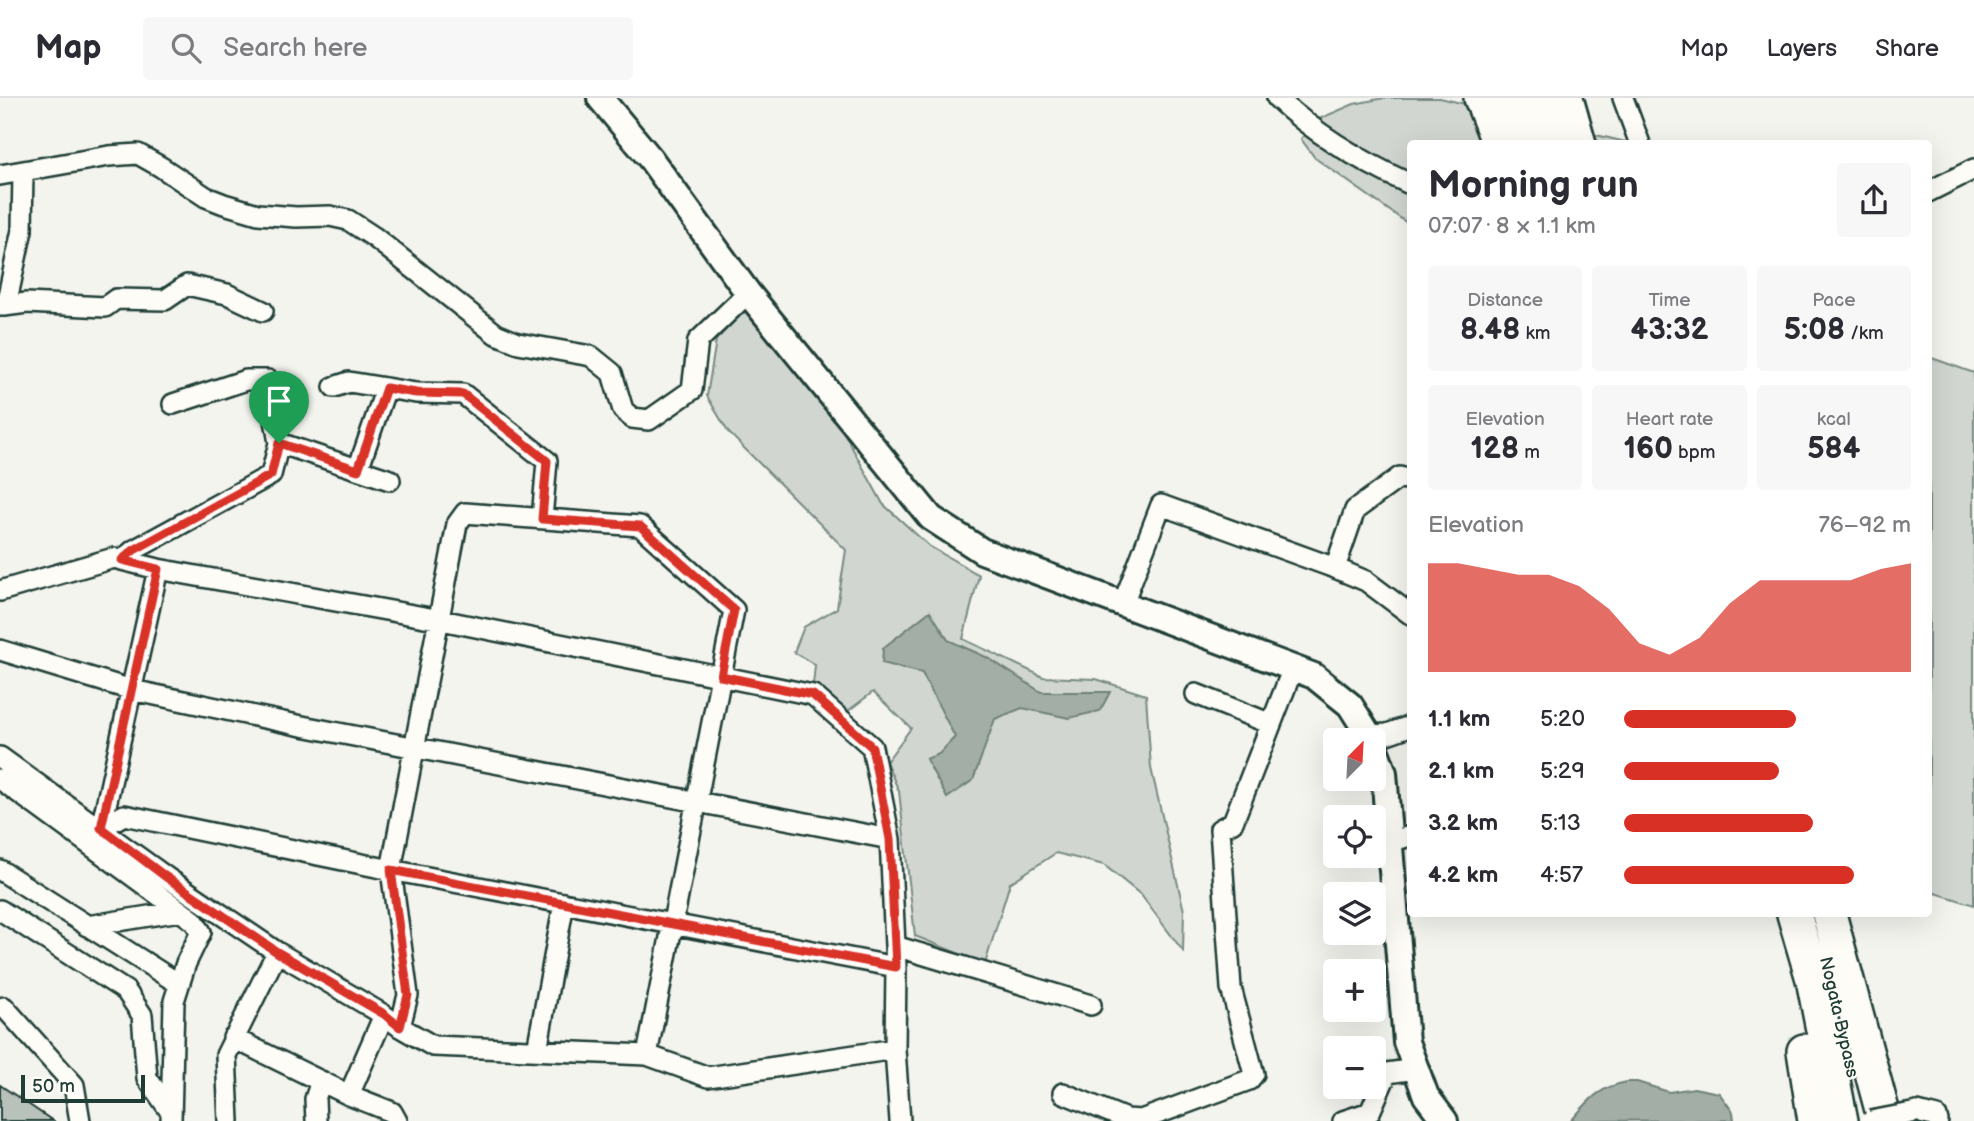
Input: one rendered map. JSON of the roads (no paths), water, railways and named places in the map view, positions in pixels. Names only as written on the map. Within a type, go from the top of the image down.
[{"type":"highway","points":[[1481,98],[1497,140]]},
{"type":"highway","points":[[1512,98],[1527,140]]},
{"type":"highway","points":[[1538,98],[1552,140]]},
{"type":"highway","points":[[1566,98],[1578,140]]},
{"type":"highway","points":[[1780,917],[1812,1089],[1815,1121]]},
{"type":"highway","name":"Nogata Bypass","points":[[1795,917],[1813,979],[1842,1121]]},
{"type":"highway","name":"Nogata Bypass","points":[[1814,917],[1848,1048],[1861,1121]]},
{"type":"highway","points":[[1830,917],[1885,1121]]},
{"type":"street","points":[[600,98],[650,158],[748,293],[931,518],[982,551],[1122,606],[1314,676],[1350,705],[1364,728]]},
{"type":"street","points":[[1277,98],[1299,118],[1345,150],[1407,182]]},
{"type":"street","points":[[1623,98],[1639,140]]},
{"type":"street","points":[[0,175],[109,156],[138,154],[206,197],[224,204],[258,214],[330,216],[348,220],[374,237],[496,334],[518,342],[591,356],[612,373],[623,410],[632,418],[649,420],[691,390],[698,341],[748,293]]},
{"type":"street","points":[[1932,190],[1974,169]]},
{"type":"street","points":[[23,171],[22,230],[2,306],[27,303],[105,307],[116,299],[165,300],[187,285],[227,294],[263,311]]},
{"type":"street","points":[[122,560],[134,550],[271,475],[279,443],[268,380],[246,380],[173,404]]},
{"type":"street","points":[[334,387],[349,382],[416,393],[463,394],[547,461],[542,519]]},
{"type":"street","points":[[358,470],[386,388]]},
{"type":"street","points":[[279,443],[390,480]]},
{"type":"street","points":[[1335,568],[1355,510],[1401,477],[1407,479]]},
{"type":"street","points":[[1122,606],[1161,505],[1366,581],[1407,612]]},
{"type":"street","points":[[400,1027],[408,995],[391,870],[457,524],[465,513],[640,526],[734,610],[647,1055]]},
{"type":"street","points":[[0,591],[114,558],[158,569],[440,620],[813,695],[872,747],[890,839],[896,967],[895,1049],[900,1121]]},
{"type":"street","points":[[101,828],[158,569]]},
{"type":"street","points":[[0,650],[132,690],[302,726],[890,839]]},
{"type":"street","points":[[1063,1093],[1126,1119],[1141,1120],[1249,1080],[1254,1074],[1231,988],[1220,829],[1233,822],[1293,668]]},
{"type":"street","points":[[1196,695],[1272,724]]},
{"type":"street","points":[[1386,734],[1407,727]]},
{"type":"street","points":[[0,757],[70,819],[194,921],[201,932],[186,963],[174,1001],[171,1116]]},
{"type":"street","points":[[0,779],[70,819],[101,828],[166,877],[277,952],[384,1014],[400,1027],[433,1046],[647,1055],[708,1077],[895,1049]]},
{"type":"street","points":[[1386,781],[1400,839],[1406,1042],[1426,1096],[1445,1121]]},
{"type":"street","points":[[101,828],[124,815],[391,870],[896,967]]},
{"type":"street","points":[[0,870],[179,984]]},
{"type":"street","points":[[537,1050],[564,903]]},
{"type":"street","points":[[0,910],[125,991],[134,1001],[142,1015],[147,1078],[171,1116]]},
{"type":"street","points":[[87,926],[180,911]]},
{"type":"street","points":[[895,946],[1091,1005]]},
{"type":"street","points":[[229,1121],[226,1055],[277,952]]},
{"type":"street","points":[[4,1007],[74,1084],[80,1121]]},
{"type":"street","points":[[349,1095],[384,1014]]},
{"type":"street","points":[[233,1038],[349,1095],[392,1112],[397,1121]]},
{"type":"street","points":[[1343,1121],[1370,1112],[1387,1073],[1416,1069]]},
{"type":"street","points":[[316,1121],[315,1099],[321,1081]]},
{"type":"street","points":[[1871,1121],[1917,1112],[1937,1117],[1938,1121]]}]
